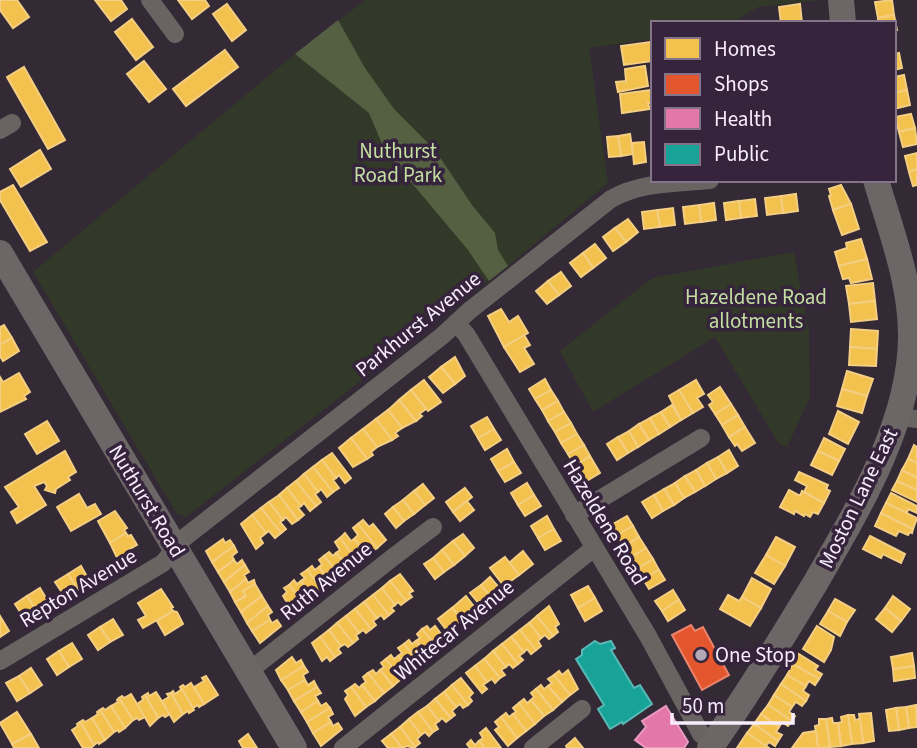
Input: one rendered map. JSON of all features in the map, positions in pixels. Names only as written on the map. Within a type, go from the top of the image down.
[{"type":"street","points":[[150,0],[175,34]]},
{"type":"street","points":[[841,0],[844,21]]},
{"type":"street","name":"Parkhurst Avenue","points":[[176,550],[184,538],[611,199],[640,187],[690,182]]},
{"type":"street","name":"Moston Lane East","points":[[711,746],[776,650],[907,418],[910,307],[899,252],[877,182]]},
{"type":"street","name":"Nuthurst Road","points":[[0,253],[294,748]]},
{"type":"street","name":"Hazeldene Road","points":[[456,323],[466,334],[648,636],[701,734],[711,746]]},
{"type":"street","points":[[574,515],[701,438]]},
{"type":"street","name":"Ruth Avenue","points":[[247,670],[433,527]]},
{"type":"street","name":"Whitecar Avenue","points":[[343,748],[594,548]]},
{"type":"street","name":"Repton Avenue","points":[[0,661],[163,563],[176,550]]},
{"type":"street","points":[[533,748],[582,709]]},
{"type":"green space","name":"Nuthurst Road Park","points":[[365,0],[819,0],[758,7],[734,21],[651,21],[651,39],[589,48],[608,183],[508,266],[186,517],[177,514],[33,272],[295,54]]},
{"type":"green space","points":[[338,20],[365,68],[394,109],[435,150],[472,205],[495,233],[498,250],[508,266],[489,281],[468,250],[385,151],[369,113],[295,54]]},
{"type":"green space","name":"Hazeldene Road allotments","points":[[794,252],[809,332],[810,397],[787,447],[779,444],[715,337],[593,412],[560,351],[648,281],[657,277]]},
{"type":"building: Homes","points":[[0,0],[17,0],[29,17],[13,28],[0,10]]},
{"type":"building: Homes","points":[[95,0],[121,0],[127,9],[111,21]]},
{"type":"building: Homes","points":[[178,0],[205,0],[209,6],[192,19]]},
{"type":"building: Homes","points":[[892,0],[894,15],[878,18],[875,2]]},
{"type":"building: Homes","points":[[227,4],[246,30],[232,41],[213,14]]},
{"type":"building: Homes","points":[[800,4],[802,21],[781,21],[779,7]]},
{"type":"building: Homes","points":[[894,15],[895,21],[878,21],[878,18]]},
{"type":"building: Homes","points":[[132,19],[153,47],[136,60],[115,32]]},
{"type":"building: Homes","points":[[650,42],[651,61],[624,65],[621,46]]},
{"type":"building: Homes","points":[[225,50],[238,67],[186,106],[173,89]]},
{"type":"building: Homes","points":[[899,53],[902,68],[896,70],[896,54]]},
{"type":"building: Homes","points":[[144,61],[166,89],[149,102],[127,74]]},
{"type":"building: Homes","points":[[645,66],[648,86],[618,92],[616,82],[626,81],[625,69]]},
{"type":"building: Homes","points":[[24,67],[65,140],[48,149],[7,77]]},
{"type":"building: Homes","points":[[904,75],[907,90],[896,93],[896,77]]},
{"type":"building: Homes","points":[[650,90],[650,109],[622,113],[620,94]]},
{"type":"building: Homes","points":[[907,90],[910,105],[896,108],[896,93]]},
{"type":"building: Homes","points":[[911,114],[915,128],[899,132],[896,117]]},
{"type":"building: Homes","points":[[915,128],[917,144],[903,147],[899,132]]},
{"type":"building: Homes","points":[[630,134],[633,154],[621,156],[618,136]]},
{"type":"building: Homes","points":[[618,136],[621,156],[609,157],[607,137]]},
{"type":"building: Homes","points":[[644,142],[646,162],[634,164],[632,143]]},
{"type":"building: Homes","points":[[40,150],[51,169],[21,187],[10,169]]},
{"type":"building: Homes","points":[[917,153],[917,169],[909,172],[905,156]]},
{"type":"building: Homes","points":[[917,169],[917,185],[913,186],[909,172]]},
{"type":"building: Homes","points":[[13,185],[47,242],[30,251],[0,200],[0,192]]},
{"type":"building: Homes","points":[[841,185],[851,204],[833,210],[829,189]]},
{"type":"building: Homes","points":[[796,194],[798,211],[783,213],[781,196]]},
{"type":"building: Homes","points":[[781,196],[783,213],[767,215],[765,198]]},
{"type":"building: Homes","points":[[755,199],[757,216],[741,218],[739,201]]},
{"type":"building: Homes","points":[[739,201],[741,218],[726,220],[724,203]]},
{"type":"building: Homes","points":[[714,203],[716,220],[701,222],[699,205]]},
{"type":"building: Homes","points":[[851,204],[859,229],[842,235],[833,210]]},
{"type":"building: Homes","points":[[699,205],[701,222],[685,224],[683,207]]},
{"type":"building: Homes","points":[[673,208],[675,225],[660,227],[657,210]]},
{"type":"building: Homes","points":[[657,210],[660,227],[644,229],[642,212]]},
{"type":"building: Homes","points":[[628,219],[638,232],[626,242],[615,228]]},
{"type":"building: Homes","points":[[615,228],[626,242],[613,251],[603,237]]},
{"type":"building: Homes","points":[[861,239],[867,259],[839,266],[835,252],[847,248],[846,243]]},
{"type":"building: Homes","points":[[595,244],[606,258],[593,268],[583,253]]},
{"type":"building: Homes","points":[[583,253],[593,268],[581,277],[570,263]]},
{"type":"building: Homes","points":[[867,259],[872,279],[851,283],[849,278],[843,279],[839,266]]},
{"type":"building: Homes","points":[[561,272],[571,286],[559,295],[548,281]]},
{"type":"building: Homes","points":[[548,281],[559,295],[547,304],[536,291]]},
{"type":"building: Homes","points":[[873,283],[875,301],[849,304],[846,286]]},
{"type":"building: Homes","points":[[875,301],[877,319],[851,322],[849,304]]},
{"type":"building: Homes","points":[[501,309],[509,322],[518,316],[528,333],[504,347],[488,316]]},
{"type":"building: Homes","points":[[4,325],[12,338],[0,345],[0,327]]},
{"type":"building: Homes","points":[[851,329],[878,331],[877,349],[850,347]]},
{"type":"building: Homes","points":[[524,335],[530,345],[524,348],[534,364],[520,372],[504,347]]},
{"type":"building: Homes","points":[[12,338],[19,351],[3,361],[0,345]]},
{"type":"building: Homes","points":[[850,347],[877,349],[876,366],[849,365]]},
{"type":"building: Homes","points":[[455,357],[465,376],[455,384],[441,367]]},
{"type":"building: Homes","points":[[441,367],[455,384],[443,393],[429,377]]},
{"type":"building: Homes","points":[[847,371],[873,379],[867,396],[842,389]]},
{"type":"building: Homes","points":[[19,373],[30,392],[24,396],[26,399],[0,412],[0,377],[3,382]]},
{"type":"building: Homes","points":[[545,379],[551,390],[535,399],[529,389]]},
{"type":"building: Homes","points":[[424,380],[441,402],[428,411],[411,390]]},
{"type":"building: Homes","points":[[696,380],[704,394],[697,398],[703,407],[693,413],[679,390]]},
{"type":"building: Homes","points":[[720,387],[731,404],[715,414],[709,405],[713,402],[708,395]]},
{"type":"building: Homes","points":[[842,389],[867,396],[862,413],[837,406]]},
{"type":"building: Homes","points":[[411,390],[426,409],[419,414],[422,416],[416,421],[399,400]]},
{"type":"building: Homes","points":[[551,390],[558,401],[542,410],[535,399]]},
{"type":"building: Homes","points":[[679,390],[693,413],[681,420],[669,396]]},
{"type":"building: Homes","points":[[399,400],[416,421],[402,428],[388,410]]},
{"type":"building: Homes","points":[[558,401],[564,412],[548,421],[542,410]]},
{"type":"building: Homes","points":[[731,404],[738,415],[722,425],[715,414]]},
{"type":"building: Homes","points":[[672,405],[681,420],[670,427],[661,412]]},
{"type":"building: Homes","points":[[388,410],[402,428],[395,433],[398,436],[392,440],[376,419]]},
{"type":"building: Homes","points":[[838,411],[859,422],[848,444],[829,434]]},
{"type":"building: Homes","points":[[564,412],[571,423],[555,432],[548,421]]},
{"type":"building: Homes","points":[[661,412],[670,427],[659,434],[650,418]]},
{"type":"building: Homes","points":[[738,415],[745,427],[729,437],[722,425]]},
{"type":"building: Homes","points":[[487,417],[494,429],[478,438],[471,426]]},
{"type":"building: Homes","points":[[650,418],[659,434],[649,440],[639,424]]},
{"type":"building: Homes","points":[[376,419],[392,440],[377,447],[363,429]]},
{"type":"building: Homes","points":[[47,421],[59,441],[37,454],[25,434]]},
{"type":"building: Homes","points":[[571,423],[577,434],[561,443],[555,432]]},
{"type":"building: Homes","points":[[639,424],[649,440],[638,447],[629,431]]},
{"type":"building: Homes","points":[[745,427],[755,443],[742,451],[729,437]]},
{"type":"building: Homes","points":[[363,429],[377,447],[367,459],[351,438]]},
{"type":"building: Homes","points":[[494,429],[501,440],[485,450],[478,438]]},
{"type":"building: Homes","points":[[629,431],[638,447],[628,453],[618,437]]},
{"type":"building: Homes","points":[[577,434],[584,445],[568,454],[561,443]]},
{"type":"building: Homes","points":[[618,437],[628,453],[617,460],[607,444]]},
{"type":"building: Homes","points":[[351,438],[367,459],[353,467],[339,448]]},
{"type":"building: Homes","points":[[824,438],[845,449],[839,461],[818,451]]},
{"type":"building: Homes","points":[[584,445],[590,456],[575,466],[568,454]]},
{"type":"building: Homes","points":[[914,445],[917,447],[917,463],[908,459]]},
{"type":"building: Homes","points":[[507,449],[514,462],[498,471],[491,459]]},
{"type":"building: Homes","points":[[729,450],[738,466],[727,473],[718,457]]},
{"type":"building: Homes","points":[[65,451],[76,472],[68,477],[70,480],[56,489],[55,493],[45,490],[47,486],[44,482],[34,486],[46,505],[17,523],[11,512],[19,507],[5,487]]},
{"type":"building: Homes","points":[[818,451],[839,461],[832,475],[811,465]]},
{"type":"building: Homes","points":[[332,453],[351,478],[345,483],[339,475],[336,478],[322,460]]},
{"type":"building: Homes","points":[[590,456],[600,473],[585,482],[575,466]]},
{"type":"building: Homes","points":[[718,457],[727,473],[716,479],[707,463]]},
{"type":"building: Homes","points":[[908,459],[917,463],[917,478],[902,470]]},
{"type":"building: Homes","points":[[322,460],[336,478],[333,480],[339,488],[333,492],[313,467]]},
{"type":"building: Homes","points":[[514,462],[521,473],[505,482],[498,471]]},
{"type":"building: Homes","points":[[707,463],[716,479],[705,486],[696,470]]},
{"type":"building: Homes","points":[[313,467],[333,492],[327,497],[321,489],[318,492],[304,474]]},
{"type":"building: Homes","points":[[696,470],[705,486],[695,492],[685,476]]},
{"type":"building: Homes","points":[[902,470],[917,478],[917,490],[897,481]]},
{"type":"building: Homes","points":[[799,472],[828,485],[826,489],[830,491],[824,503],[804,492],[807,486],[795,480]]},
{"type":"building: Homes","points":[[304,474],[318,492],[315,494],[321,502],[316,506],[296,481]]},
{"type":"building: Homes","points":[[685,476],[695,492],[684,498],[675,483]]},
{"type":"building: Homes","points":[[296,481],[316,506],[310,511],[304,503],[301,506],[287,488]]},
{"type":"building: Homes","points":[[897,481],[917,490],[917,502],[892,490]]},
{"type":"building: Homes","points":[[527,483],[534,495],[518,505],[511,493]]},
{"type":"building: Homes","points":[[675,483],[684,498],[674,505],[664,489]]},
{"type":"building: Homes","points":[[423,484],[434,498],[425,505],[414,491]]},
{"type":"building: Homes","points":[[287,488],[301,506],[298,508],[304,515],[298,520],[279,495]]},
{"type":"building: Homes","points":[[465,488],[472,497],[453,512],[446,502]]},
{"type":"building: Homes","points":[[664,489],[674,505],[663,511],[654,495]]},
{"type":"building: Homes","points":[[789,490],[800,496],[802,491],[824,503],[818,514],[813,512],[810,517],[805,514],[804,516],[780,507]]},
{"type":"building: Homes","points":[[414,491],[425,505],[414,514],[403,500]]},
{"type":"building: Homes","points":[[891,493],[917,506],[917,513],[908,509],[907,513],[886,503]]},
{"type":"building: Homes","points":[[79,494],[87,508],[95,504],[101,514],[71,531],[57,507]]},
{"type":"building: Homes","points":[[279,495],[298,520],[292,524],[286,517],[283,520],[269,502]]},
{"type":"building: Homes","points":[[534,495],[541,506],[525,516],[518,505]]},
{"type":"building: Homes","points":[[654,495],[663,511],[652,518],[642,502]]},
{"type":"building: Homes","points":[[403,500],[414,514],[404,521],[393,507]]},
{"type":"building: Homes","points":[[467,501],[474,510],[460,521],[453,512]]},
{"type":"building: Homes","points":[[269,502],[283,520],[280,522],[286,529],[281,533],[261,508]]},
{"type":"building: Homes","points":[[886,503],[917,518],[913,529],[881,513]]},
{"type":"building: Homes","points":[[393,507],[404,521],[396,528],[385,514]]},
{"type":"building: Homes","points":[[261,508],[281,533],[275,538],[269,531],[266,533],[252,515]]},
{"type":"building: Homes","points":[[115,511],[127,528],[124,530],[126,533],[110,543],[98,521]]},
{"type":"building: Homes","points":[[881,513],[913,529],[912,533],[908,535],[899,531],[896,536],[875,526]]},
{"type":"building: Homes","points":[[252,515],[266,533],[260,538],[263,543],[256,549],[241,524]]},
{"type":"building: Homes","points":[[547,516],[554,529],[538,538],[531,526]]},
{"type":"building: Homes","points":[[627,516],[633,526],[617,535],[611,525]]},
{"type":"building: Homes","points":[[363,520],[369,527],[373,524],[386,540],[377,548],[358,524]]},
{"type":"building: Homes","points":[[358,524],[377,548],[367,555],[354,539],[358,535],[353,528]]},
{"type":"building: Homes","points":[[633,526],[639,537],[624,547],[617,535]]},
{"type":"building: Homes","points":[[554,529],[561,541],[545,550],[538,538]]},
{"type":"building: Homes","points":[[126,533],[131,535],[137,545],[128,550],[132,556],[120,564],[110,543]]},
{"type":"building: Homes","points":[[345,533],[351,541],[354,539],[367,555],[358,562],[340,538]]},
{"type":"building: Homes","points":[[463,534],[474,548],[465,556],[453,541]]},
{"type":"building: Homes","points":[[870,536],[905,554],[901,563],[883,554],[881,558],[863,549]]},
{"type":"building: Homes","points":[[639,537],[646,548],[630,558],[624,547]]},
{"type":"building: Homes","points":[[776,537],[795,547],[785,566],[766,555]]},
{"type":"building: Homes","points":[[340,538],[358,562],[349,569],[336,553],[340,550],[335,542]]},
{"type":"building: Homes","points":[[223,539],[225,543],[230,540],[234,546],[212,562],[206,551]]},
{"type":"building: Homes","points":[[453,541],[465,556],[454,565],[442,550]]},
{"type":"building: Homes","points":[[234,546],[237,552],[232,556],[234,560],[218,572],[212,562]]},
{"type":"building: Homes","points":[[646,548],[653,559],[637,569],[630,558]]},
{"type":"building: Homes","points":[[442,550],[454,565],[444,572],[433,558]]},
{"type":"building: Homes","points":[[523,551],[533,564],[519,575],[509,563]]},
{"type":"building: Homes","points":[[329,552],[333,556],[336,553],[349,569],[340,576],[324,556]]},
{"type":"building: Homes","points":[[766,555],[785,566],[774,584],[755,573]]},
{"type":"building: Homes","points":[[324,556],[340,576],[332,583],[319,567],[322,564],[319,560]]},
{"type":"building: Homes","points":[[505,557],[519,575],[504,586],[490,568]]},
{"type":"building: Homes","points":[[433,558],[444,572],[435,579],[424,564]]},
{"type":"building: Homes","points":[[653,559],[659,570],[643,579],[637,569]]},
{"type":"building: Homes","points":[[234,560],[237,564],[242,560],[245,565],[224,582],[218,572]]},
{"type":"building: Homes","points":[[245,565],[249,572],[244,575],[246,579],[230,592],[224,582]]},
{"type":"building: Homes","points":[[81,566],[90,582],[78,590],[68,574]]},
{"type":"building: Homes","points":[[312,566],[315,570],[319,567],[332,583],[323,590],[307,570]]},
{"type":"building: Homes","points":[[307,570],[323,590],[314,598],[301,581],[305,578],[301,574]]},
{"type":"building: Homes","points":[[659,570],[665,580],[649,589],[643,579]]},
{"type":"building: Homes","points":[[68,574],[78,590],[65,597],[55,582]]},
{"type":"building: Homes","points":[[400,574],[413,591],[409,593],[412,597],[406,601],[390,581]]},
{"type":"building: Homes","points":[[490,577],[500,589],[491,597],[481,585]]},
{"type":"building: Homes","points":[[752,578],[771,589],[761,608],[742,597]]},
{"type":"building: Homes","points":[[246,579],[248,583],[254,580],[255,584],[243,591],[246,596],[235,602],[230,592]]},
{"type":"building: Homes","points":[[294,580],[297,584],[301,581],[314,598],[305,605],[289,585]]},
{"type":"building: Homes","points":[[390,581],[406,601],[401,605],[398,602],[395,605],[382,588]]},
{"type":"building: Homes","points":[[255,584],[262,596],[241,612],[235,602],[246,596],[243,591]]},
{"type":"building: Homes","points":[[289,585],[305,605],[294,614],[283,596],[287,592],[284,588]]},
{"type":"building: Homes","points":[[481,585],[491,597],[480,605],[470,593]]},
{"type":"building: Homes","points":[[588,586],[595,598],[578,608],[571,595]]},
{"type":"building: Homes","points":[[40,588],[51,606],[38,613],[27,596]]},
{"type":"building: Homes","points":[[382,588],[395,605],[391,608],[394,611],[389,615],[373,595]]},
{"type":"building: Homes","points":[[161,589],[173,611],[143,628],[138,620],[146,616],[138,603]]},
{"type":"building: Homes","points":[[673,590],[679,600],[662,611],[655,601]]},
{"type":"building: Homes","points":[[373,595],[389,615],[384,619],[381,615],[377,618],[364,602]]},
{"type":"building: Homes","points":[[728,595],[739,601],[742,597],[761,608],[750,626],[720,609]]},
{"type":"building: Homes","points":[[27,596],[38,613],[26,621],[15,604]]},
{"type":"building: Homes","points":[[262,596],[268,606],[247,623],[241,612]]},
{"type":"building: Homes","points":[[466,596],[476,609],[462,620],[452,608]]},
{"type":"building: Homes","points":[[893,596],[910,609],[901,621],[885,608]]},
{"type":"building: Homes","points":[[595,598],[602,611],[585,621],[578,608]]},
{"type":"building: Homes","points":[[835,599],[855,610],[847,622],[828,611]]},
{"type":"building: Homes","points":[[679,600],[685,610],[668,621],[662,611]]},
{"type":"building: Homes","points":[[364,602],[377,618],[373,621],[376,625],[371,629],[355,609]]},
{"type":"building: Homes","points":[[268,606],[272,612],[268,615],[270,620],[252,631],[247,623]]},
{"type":"building: Homes","points":[[549,606],[559,624],[555,627],[558,632],[553,636],[537,616]]},
{"type":"building: Homes","points":[[452,608],[462,620],[448,632],[438,619]]},
{"type":"building: Homes","points":[[885,608],[901,621],[892,632],[876,619]]},
{"type":"building: Homes","points":[[355,609],[371,629],[366,633],[363,630],[359,633],[346,616]]},
{"type":"building: Homes","points":[[173,611],[177,612],[183,624],[165,635],[157,621]]},
{"type":"building: Homes","points":[[828,611],[847,622],[840,636],[820,624]]},
{"type":"building: Homes","points":[[0,616],[9,631],[0,637]]},
{"type":"building: Homes","points":[[346,616],[359,633],[356,635],[358,639],[353,643],[337,623]]},
{"type":"building: Homes","points":[[537,616],[553,636],[549,639],[545,635],[541,638],[529,623]]},
{"type":"building: Homes","points":[[113,619],[123,635],[110,642],[100,627]]},
{"type":"building: Homes","points":[[270,620],[272,623],[277,620],[281,626],[260,643],[252,631]]},
{"type":"building: Homes","points":[[337,623],[353,643],[348,647],[345,644],[341,646],[329,630]]},
{"type":"building: Homes","points":[[529,623],[541,638],[538,641],[541,646],[536,650],[520,630]]},
{"type":"building: Homes","points":[[427,626],[430,630],[435,626],[447,642],[438,649],[422,629]]},
{"type":"building: Homes","points":[[817,626],[834,637],[824,662],[803,649]]},
{"type":"building: Homes","points":[[100,627],[110,642],[98,650],[88,635]]},
{"type":"building: Homes","points":[[422,629],[438,649],[429,657],[416,641],[420,638],[417,634]]},
{"type":"building: Homes","points":[[329,630],[341,646],[338,649],[341,653],[335,657],[320,637]]},
{"type":"building: Homes","points":[[520,630],[536,650],[531,654],[527,649],[524,652],[511,637]]},
{"type":"building: Homes","points":[[320,637],[335,657],[330,661],[327,657],[322,661],[312,643]]},
{"type":"building: Homes","points":[[511,637],[524,652],[519,656],[523,660],[518,664],[502,644]]},
{"type":"building: Homes","points":[[409,640],[412,644],[416,641],[429,657],[420,664],[404,644]]},
{"type":"building: Homes","points":[[72,643],[82,659],[69,667],[59,651]]},
{"type":"building: Homes","points":[[404,644],[420,664],[411,671],[398,656],[402,653],[398,648]]},
{"type":"building: Homes","points":[[502,644],[518,664],[513,668],[509,664],[506,667],[493,651]]},
{"type":"building: Homes","points":[[59,651],[69,667],[57,675],[47,659]]},
{"type":"building: Homes","points":[[493,651],[506,667],[501,670],[505,675],[500,678],[484,659]]},
{"type":"building: Homes","points":[[912,653],[914,666],[893,669],[891,657]]},
{"type":"building: Homes","points":[[799,654],[818,666],[815,670],[822,674],[819,679],[793,664]]},
{"type":"building: Homes","points":[[391,655],[394,659],[398,656],[411,671],[401,679],[386,659]]},
{"type":"building: Homes","points":[[292,657],[296,663],[301,660],[304,666],[281,680],[276,670]]},
{"type":"building: Homes","points":[[386,659],[401,679],[393,686],[380,670],[384,667],[381,663]]},
{"type":"building: Homes","points":[[484,659],[500,678],[495,683],[492,679],[487,682],[475,666]]},
{"type":"building: Homes","points":[[793,664],[819,679],[815,685],[809,681],[806,686],[787,675]]},
{"type":"building: Homes","points":[[304,666],[308,672],[303,675],[305,680],[288,690],[281,680]]},
{"type":"building: Homes","points":[[475,666],[487,682],[483,685],[487,689],[482,693],[466,673]]},
{"type":"building: Homes","points":[[914,666],[915,678],[894,681],[893,669]]},
{"type":"building: Homes","points":[[31,668],[42,685],[30,693],[19,676]]},
{"type":"building: Homes","points":[[373,670],[376,674],[380,670],[393,686],[384,693],[368,673]]},
{"type":"building: Homes","points":[[568,670],[578,689],[570,695],[554,675],[559,671],[562,675]]},
{"type":"building: Homes","points":[[368,673],[384,693],[375,701],[362,685],[366,682],[363,677]]},
{"type":"building: Homes","points":[[554,675],[570,695],[562,702],[548,686],[552,683],[548,679]]},
{"type":"building: Homes","points":[[787,675],[806,686],[803,691],[809,695],[806,701],[781,684]]},
{"type":"building: Homes","points":[[19,676],[30,693],[17,701],[6,683]]},
{"type":"building: Homes","points":[[206,676],[218,695],[204,704],[194,687],[204,681],[202,678]]},
{"type":"building: Homes","points":[[461,678],[473,693],[469,697],[472,701],[468,705],[452,685]]},
{"type":"building: Homes","points":[[305,680],[308,685],[314,681],[317,687],[294,701],[288,690]]},
{"type":"building: Homes","points":[[191,683],[204,704],[199,707],[198,705],[193,708],[180,687]]},
{"type":"building: Homes","points":[[355,684],[359,688],[362,685],[375,701],[366,707],[351,687]]},
{"type":"building: Homes","points":[[781,684],[806,701],[802,706],[796,702],[792,707],[774,695]]},
{"type":"building: Homes","points":[[452,685],[468,705],[463,708],[460,704],[456,707],[444,692]]},
{"type":"building: Homes","points":[[541,685],[544,689],[548,686],[562,702],[553,710],[536,689]]},
{"type":"building: Homes","points":[[317,687],[321,693],[315,696],[318,701],[301,712],[294,701]]},
{"type":"building: Homes","points":[[351,687],[366,707],[355,716],[345,699],[348,695],[345,691]]},
{"type":"building: Homes","points":[[182,689],[194,710],[183,714],[171,693],[173,691],[175,694]]},
{"type":"building: Homes","points":[[536,689],[553,710],[544,716],[531,700],[534,697],[531,693]]},
{"type":"building: Homes","points":[[156,692],[170,714],[165,717],[163,715],[158,718],[145,695]]},
{"type":"building: Homes","points":[[444,692],[456,707],[452,711],[455,715],[451,718],[435,699]]},
{"type":"building: Homes","points":[[171,693],[183,714],[174,722],[162,701]]},
{"type":"building: Homes","points":[[131,694],[145,717],[139,720],[133,720],[119,698]]},
{"type":"building: Homes","points":[[145,695],[158,718],[150,726],[137,704]]},
{"type":"building: Homes","points":[[774,695],[792,707],[789,712],[795,716],[792,721],[768,705]]},
{"type":"building: Homes","points":[[119,698],[133,720],[125,728],[111,706],[118,702]]},
{"type":"building: Homes","points":[[435,699],[451,718],[446,722],[442,718],[439,721],[427,706]]},
{"type":"building: Homes","points":[[524,699],[527,703],[531,700],[544,716],[535,724],[519,703]]},
{"type":"building: Homes","points":[[318,701],[321,706],[326,703],[330,708],[307,722],[301,712]]},
{"type":"building: Homes","points":[[519,703],[535,724],[526,731],[513,714],[516,712],[513,708]]},
{"type":"building: Homes","points":[[768,705],[792,721],[788,726],[782,722],[779,727],[761,714]]},
{"type":"building: Homes","points":[[916,705],[917,727],[909,728],[906,707]]},
{"type":"building: Homes","points":[[111,706],[125,728],[119,732],[114,732],[100,710]]},
{"type":"building: Homes","points":[[427,706],[439,721],[435,724],[438,729],[433,732],[418,712]]},
{"type":"building: Homes","points":[[906,707],[909,728],[899,730],[896,708]]},
{"type":"building: Homes","points":[[330,708],[333,714],[328,717],[331,722],[313,733],[307,722]]},
{"type":"building: Homes","points":[[896,708],[899,730],[889,731],[886,710]]},
{"type":"building: Homes","points":[[100,710],[114,732],[105,740],[92,718]]},
{"type":"building: Homes","points":[[17,712],[31,734],[12,744],[0,723]]},
{"type":"building: Homes","points":[[418,712],[433,732],[429,736],[425,732],[421,735],[409,719]]},
{"type":"building: Homes","points":[[506,713],[509,717],[513,714],[526,731],[517,738],[501,717]]},
{"type":"building: Homes","points":[[871,713],[874,741],[863,743],[859,714]]},
{"type":"building: Homes","points":[[761,714],[779,727],[776,732],[782,735],[778,741],[754,724]]},
{"type":"building: Homes","points":[[848,715],[854,715],[855,720],[860,719],[863,743],[852,744]]},
{"type":"building: Homes","points":[[848,715],[852,744],[841,746],[838,723],[842,722],[841,717]]},
{"type":"building: Homes","points":[[501,717],[517,738],[508,746],[495,730],[499,727],[495,722]]},
{"type":"building: Homes","points":[[92,718],[105,740],[94,745],[80,722]]},
{"type":"building: Homes","points":[[832,718],[833,723],[838,723],[841,746],[830,747],[826,719]]},
{"type":"building: Homes","points":[[409,719],[421,735],[417,739],[420,743],[415,747],[400,727]]},
{"type":"building: Homes","points":[[819,719],[826,719],[830,747],[818,748],[815,726],[819,725]]},
{"type":"building: Homes","points":[[80,722],[94,745],[91,748],[83,748],[72,730]]},
{"type":"building: Homes","points":[[331,722],[333,726],[338,723],[342,729],[321,746],[313,733]]},
{"type":"building: Homes","points":[[754,724],[778,741],[775,746],[769,742],[766,746],[747,733]]},
{"type":"building: Homes","points":[[400,727],[414,748],[402,748],[391,734]]},
{"type":"building: Homes","points":[[486,728],[501,748],[485,748],[479,741],[483,738],[480,733]]},
{"type":"building: Homes","points":[[816,731],[818,748],[792,748],[803,733]]},
{"type":"building: Homes","points":[[747,733],[766,746],[769,748],[737,748]]},
{"type":"building: Homes","points":[[31,734],[39,748],[14,748],[12,744]]},
{"type":"building: Homes","points":[[248,734],[257,748],[243,748],[239,741]]},
{"type":"building: Homes","points":[[391,734],[402,748],[388,748],[382,741]]},
{"type":"building: Homes","points":[[575,738],[583,748],[567,748],[566,746]]},
{"type":"building: Homes","points":[[471,740],[475,745],[479,741],[485,748],[470,748],[467,744]]},
{"type":"building: Shops","name":"One Stop","points":[[691,625],[695,631],[703,627],[729,675],[702,690],[672,635]]},
{"type":"building: Health","points":[[666,706],[688,742],[684,748],[646,748],[635,740],[646,727],[642,721]]},
{"type":"building: Public","points":[[595,641],[600,644],[611,641],[615,648],[611,650],[634,688],[640,685],[652,704],[623,724],[622,722],[610,729],[598,709],[604,705],[576,659],[582,655],[582,650]]},
{"type":"place","name":"One Stop","points":[[701,655]]}]
